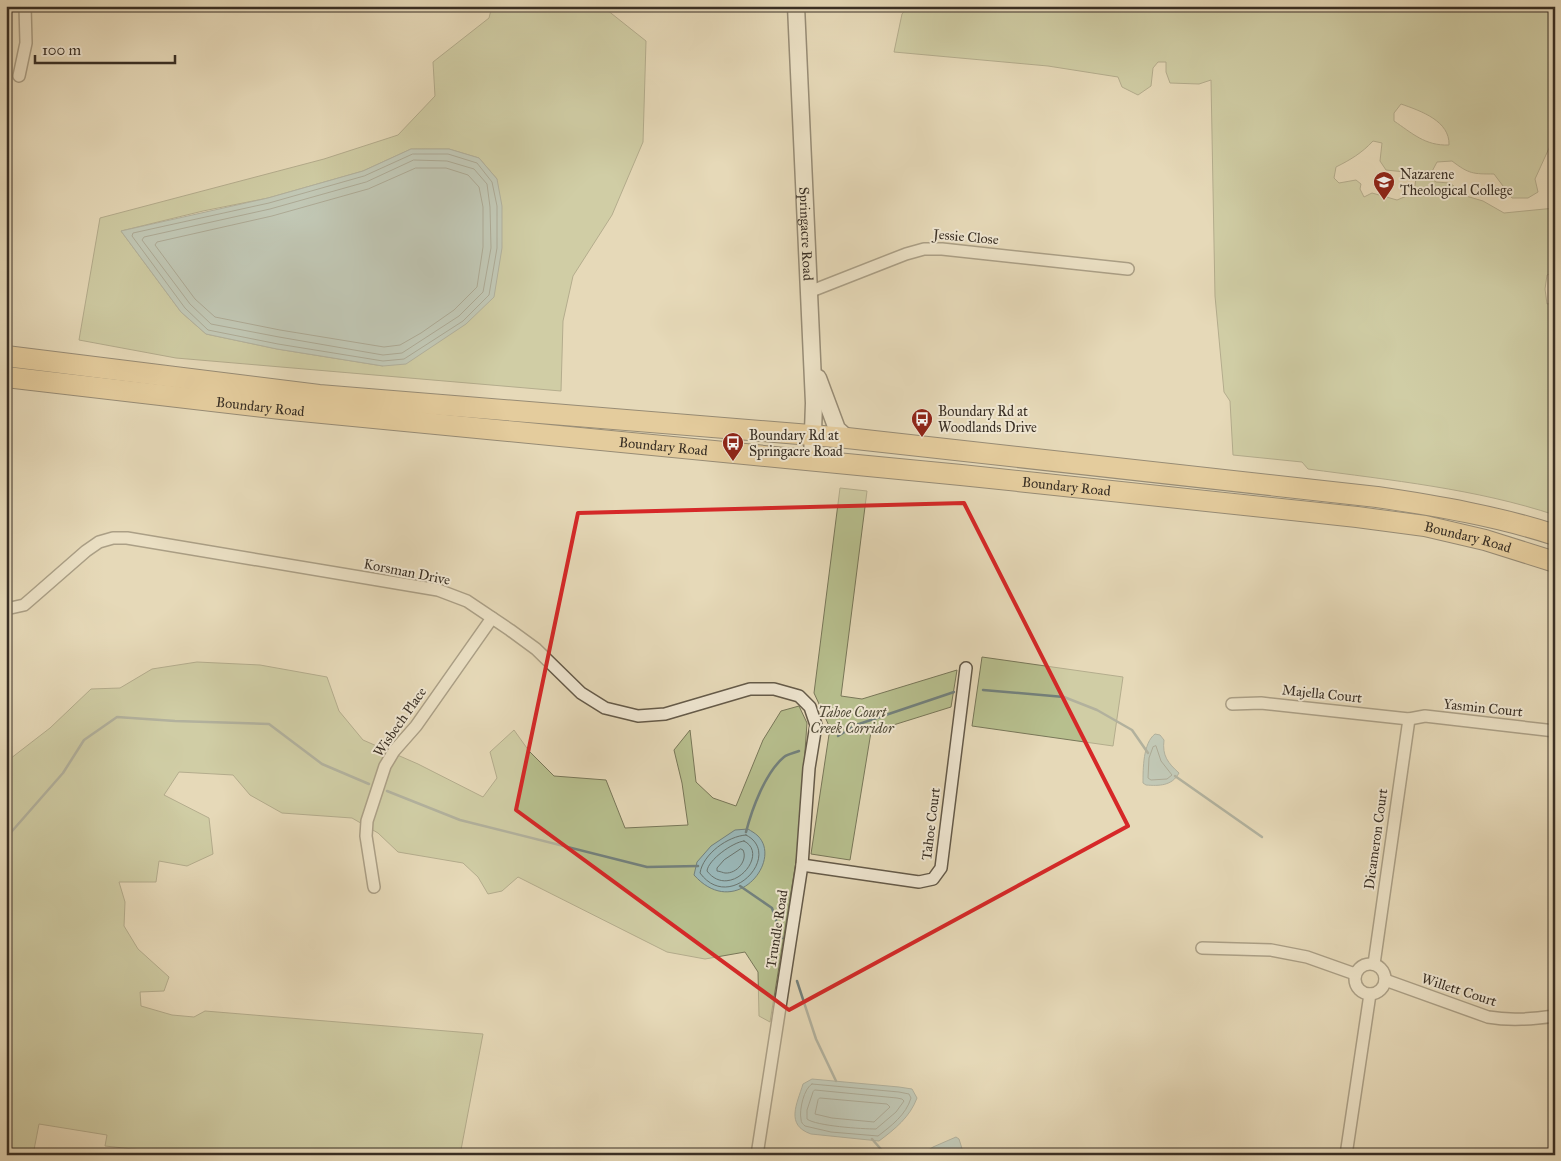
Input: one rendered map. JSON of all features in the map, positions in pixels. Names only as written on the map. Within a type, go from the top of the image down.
[{"type":"highway","name":"Boundary Road","points":[[6,356],[319,396],[847,438],[1377,497],[1451,508],[1524,525],[1555,535]]},
{"type":"highway","name":"Boundary Road","points":[[6,377],[281,409],[812,460],[1357,517],[1425,526],[1485,540],[1555,562]]},
{"type":"highway","points":[[1485,540],[1492,518]]},
{"type":"street","points":[[19,76],[26,42],[25,6]]},
{"type":"street","name":"Springacre Road","points":[[796,6],[814,403],[812,460]]},
{"type":"street","name":"Jessie Close","points":[[809,292],[906,254],[924,249],[942,249],[1128,269]]},
{"type":"street","points":[[812,360],[835,424],[847,438]]},
{"type":"street","name":"Korsman Drive","points":[[6,609],[24,605],[99,542],[113,538],[127,538],[438,590],[467,602],[536,649],[581,693],[605,708],[638,716],[665,714],[750,689],[774,690],[799,696],[810,707]]},
{"type":"street","name":"Wisbech Place","points":[[374,887],[366,836],[367,821],[385,766],[394,751],[416,726],[492,618]]},
{"type":"street","name":"Tahoe Court","points":[[802,865],[919,882],[933,879],[941,868],[966,668]]},
{"type":"street","name":"Majella Court","points":[[1232,704],[1261,703],[1409,719]]},
{"type":"street","name":"Trundle Road","points":[[757,1155],[802,865],[809,768],[816,725],[810,707]]},
{"type":"street","name":"Yasmin Court","points":[[1409,719],[1425,716],[1555,731]]},
{"type":"street","name":"Dicameron Court","points":[[1374,964],[1409,719]]},
{"type":"street","points":[[1202,948],[1271,950],[1306,957],[1355,974]]},
{"type":"street","points":[[1374,964],[1381,968],[1385,980],[1380,990],[1370,994],[1362,992],[1356,986],[1355,974],[1361,966],[1374,964]]},
{"type":"street","name":"Willett Court","points":[[1385,980],[1488,1017],[1502,1020],[1555,1016]]},
{"type":"street","points":[[1346,1155],[1370,994]]},
{"type":"highlighted area","points":[[964,503],[1128,826],[789,1010],[516,810],[578,513]]},
{"type":"green space","points":[[492,6],[602,6],[646,41],[643,142],[612,215],[573,276],[563,321],[561,391],[176,358],[79,340],[100,218],[324,159],[398,135],[435,96],[433,62],[489,18]],"holes":[[[411,149],[449,149],[479,158],[497,179],[383,366],[277,349],[206,334],[181,312],[121,231],[203,211],[268,198],[363,171]]]},
{"type":"green space","points":[[909,6],[1555,6],[1555,135],[1535,179],[1538,192],[1528,198],[1512,198],[1494,174],[1472,172],[1463,169],[1452,161],[1437,162],[1429,177],[1436,182],[1450,183],[1466,196],[1483,201],[1504,213],[1555,208],[1555,272],[1547,275],[1545,289],[1547,304],[1555,303],[1555,515],[1495,498],[1464,492],[1308,469],[1302,462],[1233,455],[1230,401],[1224,392],[1215,296],[1211,80],[1199,84],[1170,83],[1166,72],[1166,62],[1158,62],[1153,68],[1151,86],[1138,95],[1122,87],[1118,77],[1048,66],[894,52],[902,14]],"holes":[[[1401,104],[1417,110],[1440,123],[1445,129],[1449,145],[1440,145],[1426,141],[1394,121],[1394,113]],[[1373,141],[1382,143],[1380,161],[1386,170],[1405,172],[1416,178],[1414,193],[1397,200],[1372,193],[1364,197],[1360,189],[1361,184],[1356,180],[1339,183],[1334,178],[1336,167],[1356,156]]]},
{"type":"green space","name":"Tahoe Court Creek Corridor","points":[[840,488],[867,491],[841,696],[862,699],[957,670],[951,707],[871,732],[850,860],[811,854],[830,728],[814,693]]},
{"type":"green space","points":[[982,657],[1123,677],[1113,746],[972,726]]},
{"type":"green space","points":[[197,662],[260,665],[327,677],[339,711],[363,740],[418,764],[483,797],[497,778],[490,752],[514,730],[529,751],[554,776],[606,780],[625,828],[688,825],[682,783],[674,750],[690,730],[696,782],[713,798],[736,806],[763,740],[781,711],[799,706],[807,723],[798,849],[770,1022],[759,1016],[758,972],[745,952],[705,959],[667,952],[518,877],[502,891],[488,894],[478,877],[463,863],[398,852],[378,833],[352,818],[282,813],[250,795],[233,775],[179,772],[164,795],[209,818],[213,854],[187,866],[159,861],[156,882],[119,882],[125,902],[124,926],[138,949],[169,977],[164,991],[140,992],[141,1006],[172,1015],[194,1017],[205,1011],[483,1034],[460,1155],[171,1155],[170,1153],[105,1146],[107,1135],[39,1124],[33,1155],[6,1155],[6,762],[50,728],[91,689],[120,688],[152,669]]},
{"type":"water","points":[[411,149],[449,149],[479,158],[497,179],[502,206],[502,248],[494,297],[466,324],[406,364],[383,366],[277,349],[206,334],[181,312],[121,231],[268,198],[363,171]]},
{"type":"water","points":[[1155,734],[1160,735],[1164,740],[1164,750],[1167,759],[1179,773],[1169,783],[1146,785],[1143,783],[1144,757],[1148,743]]},
{"type":"water","points":[[748,829],[758,836],[764,847],[764,859],[760,871],[751,882],[739,889],[725,892],[710,888],[694,875],[697,862],[711,846],[735,830]]},
{"type":"water","points":[[812,1079],[912,1089],[917,1098],[906,1117],[879,1141],[811,1134],[798,1125],[795,1113],[803,1084]]},
{"type":"water","points":[[956,1137],[959,1139],[964,1155],[921,1155],[933,1147]]},
{"type":"waterway","points":[[983,690],[1064,697],[1097,710],[1132,730],[1148,753]]},
{"type":"waterway","points":[[838,736],[856,725],[954,692]]},
{"type":"waterway","points":[[6,838],[63,773],[84,740],[117,717],[269,724],[322,764],[369,784]]},
{"type":"waterway","points":[[746,832],[756,802],[771,772],[784,757],[799,751]]},
{"type":"waterway","points":[[1175,776],[1262,837]]},
{"type":"waterway","points":[[387,791],[460,820],[647,867],[698,866]]},
{"type":"waterway","points":[[740,886],[772,908],[782,938]]},
{"type":"waterway","points":[[797,981],[816,1039],[836,1081]]},
{"type":"waterway","points":[[872,1139],[886,1155]]},
{"type":"place","name":"Nazarene Theological College","points":[[1384,201]]},
{"type":"place","name":"Boundary Rd at Woodlands Drive","points":[[922,438]]},
{"type":"place","name":"Boundary Rd at Springacre Road","points":[[733,462]]}]
